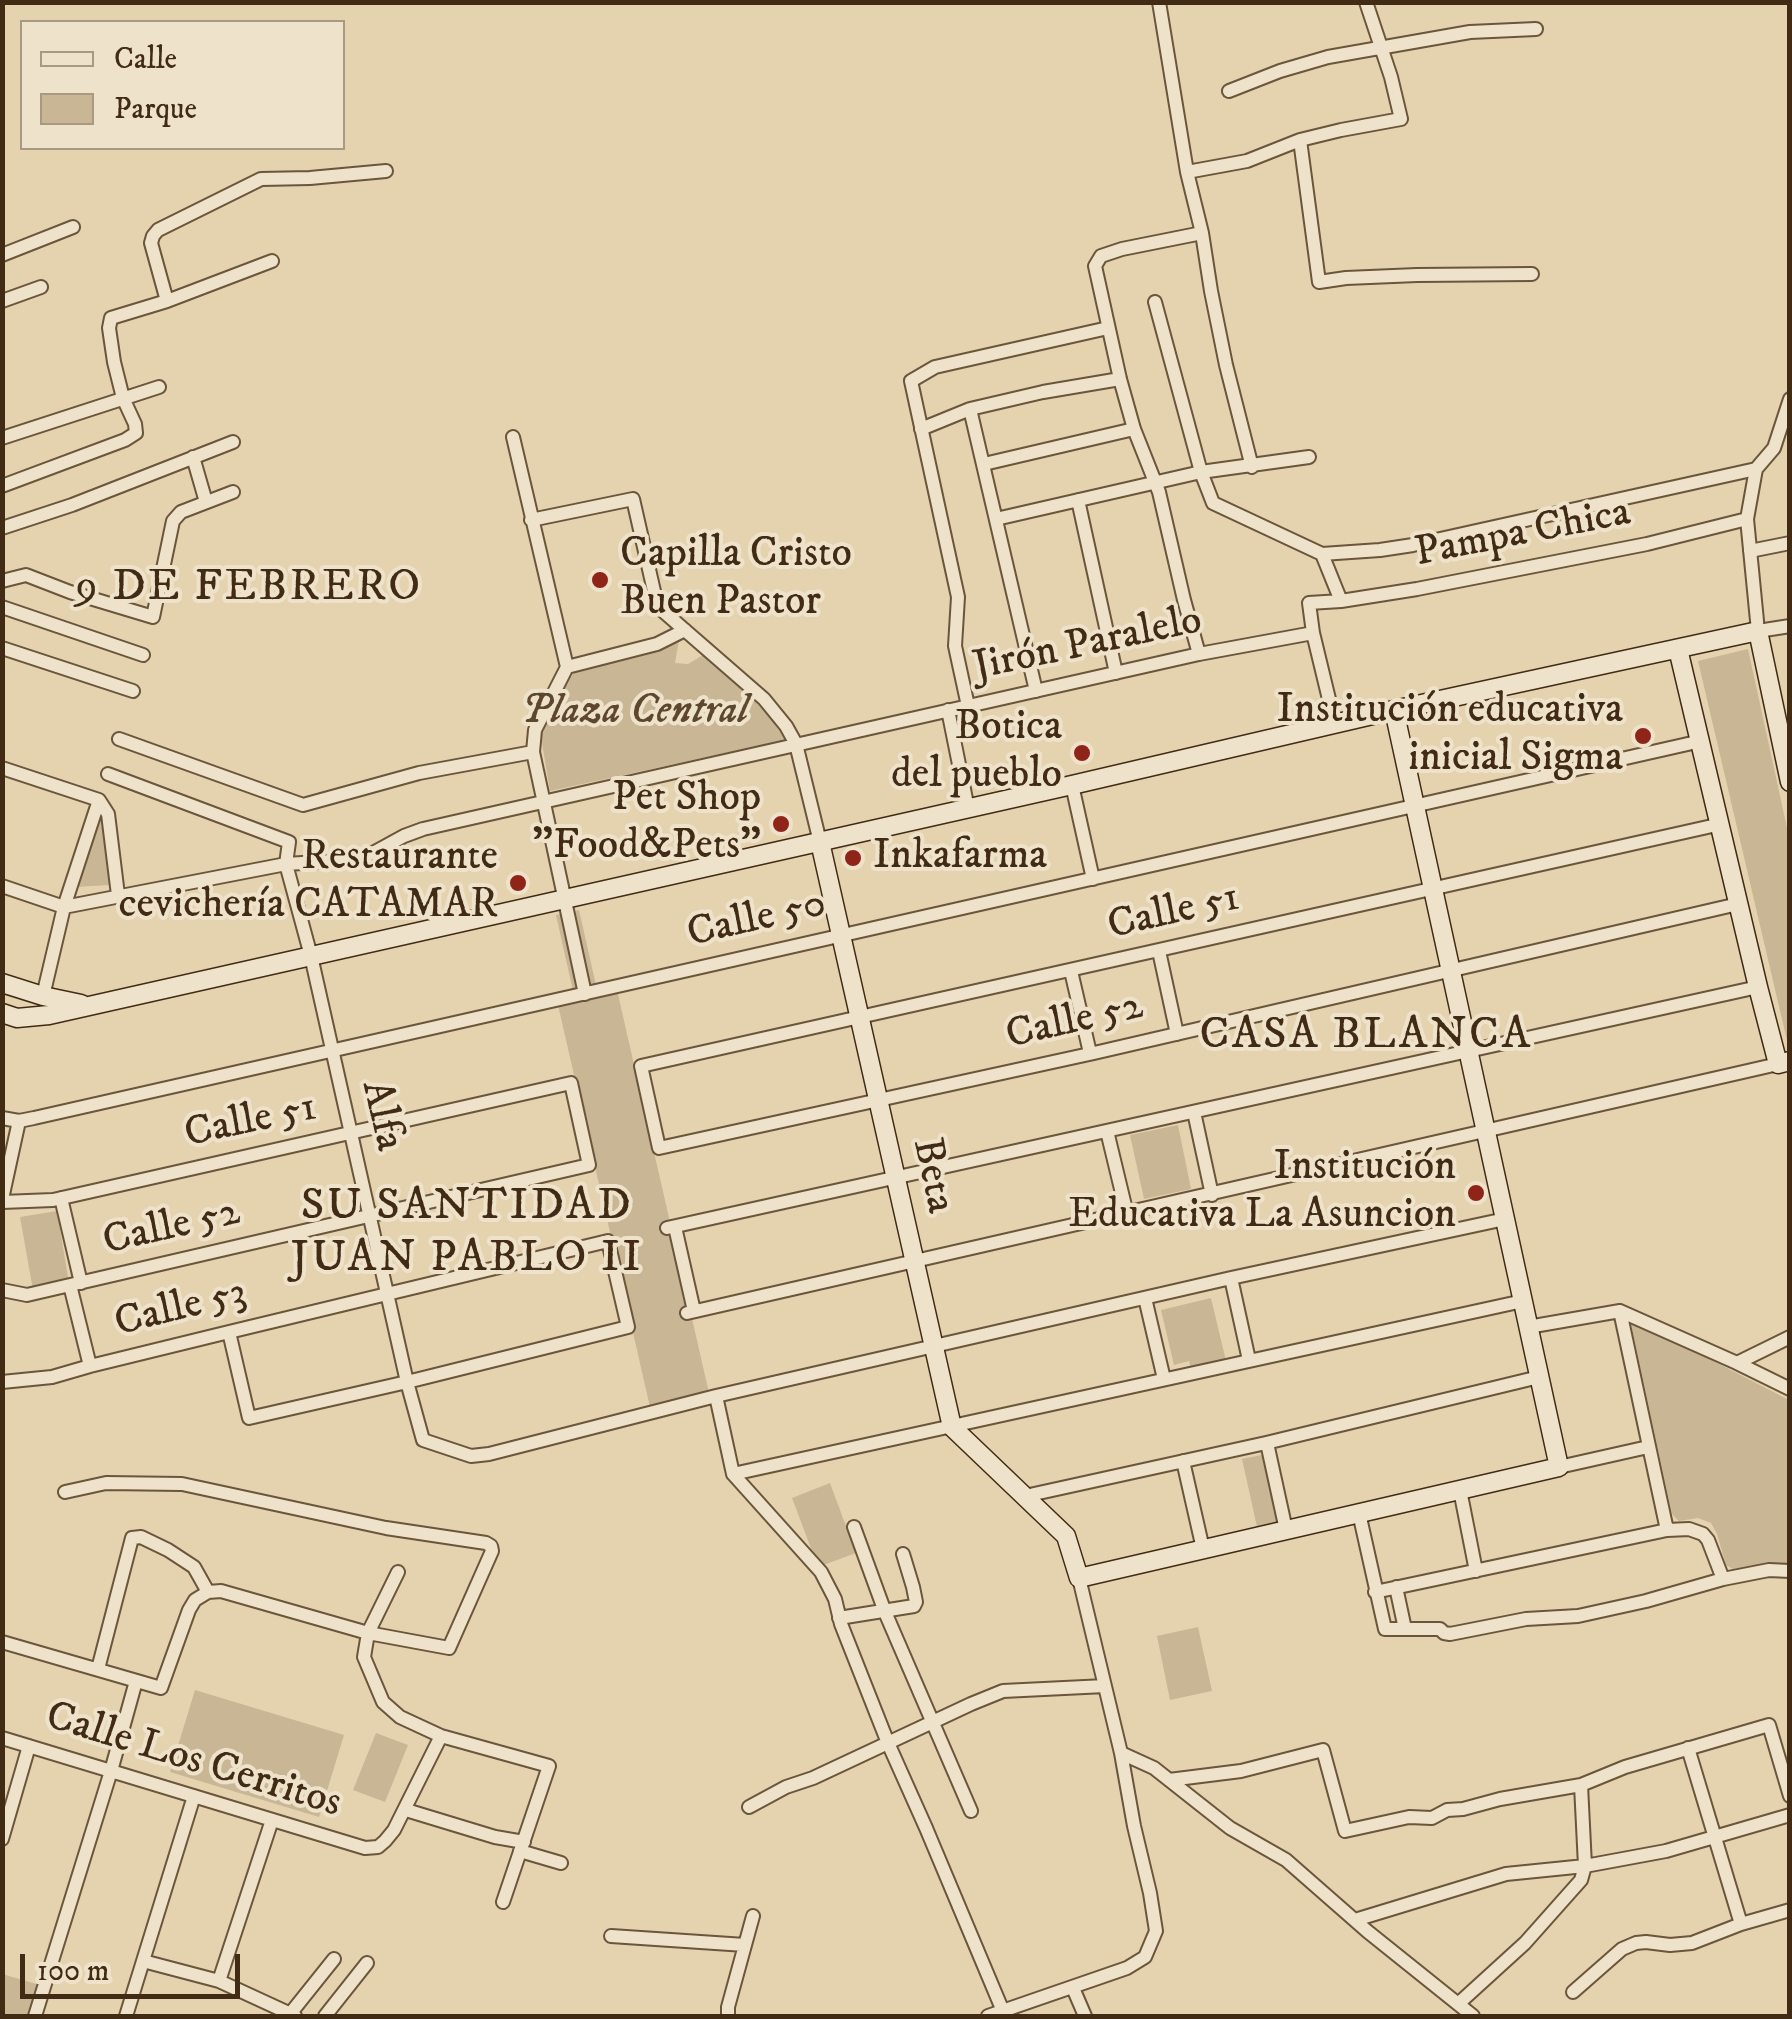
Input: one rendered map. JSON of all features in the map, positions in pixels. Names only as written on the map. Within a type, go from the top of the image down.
[{"type":"street","points":[[1159,2],[1187,172],[1226,365],[1252,466]]},
{"type":"street","points":[[1187,172],[1247,160],[1300,140],[1400,119],[1366,2]]},
{"type":"street","points":[[1229,91],[1328,58],[1470,32],[1536,30]]},
{"type":"street","points":[[1300,140],[1319,282],[1416,274],[1532,274]]},
{"type":"street","points":[[168,301],[151,243],[158,230],[261,179],[386,171]]},
{"type":"street","points":[[2,255],[74,227]]},
{"type":"street","points":[[1200,654],[1156,483],[1134,429],[1120,379],[1096,270],[1098,258],[1122,249],[1202,233]]},
{"type":"street","points":[[2,486],[136,434],[123,398],[109,328],[111,318],[272,261]]},
{"type":"street","points":[[2,301],[41,287]]},
{"type":"street","points":[[1155,302],[1210,500],[1322,554],[1413,544],[1756,469]]},
{"type":"street","points":[[968,706],[956,646],[958,597],[912,381],[934,367],[1108,328]]},
{"type":"street","points":[[921,429],[970,409],[1120,379]]},
{"type":"street","points":[[2,438],[159,387]]},
{"type":"street","points":[[1790,398],[1774,448],[1756,469],[1747,519],[1758,632],[1790,782]]},
{"type":"street","points":[[970,409],[1036,691]]},
{"type":"street","points":[[984,464],[1134,429]]},
{"type":"street","points":[[513,437],[568,667],[534,730],[533,752],[585,994]]},
{"type":"street","points":[[2,528],[233,442]]},
{"type":"street","points":[[1774,448],[1790,445]]},
{"type":"street","points":[[193,458],[206,502]]},
{"type":"street","points":[[996,518],[1201,472],[1309,458]]},
{"type":"street","points":[[2,581],[26,575],[152,617],[174,521],[181,512],[233,492]]},
{"type":"street","points":[[532,520],[633,499],[656,600],[664,612],[764,699],[796,744]]},
{"type":"street","points":[[1078,500],[1116,673]]},
{"type":"street","name":"Pampa Chica","points":[[1313,633],[1309,603],[1417,590],[1647,544],[1747,519]]},
{"type":"street","points":[[1750,551],[1790,543]]},
{"type":"street","points":[[1322,554],[1341,601]]},
{"type":"street","points":[[2,607],[143,655]]},
{"type":"street","points":[[2,1013],[32,1018],[1072,786],[1394,710],[1790,626]]},
{"type":"street","points":[[568,667],[657,644],[684,630]]},
{"type":"street","points":[[1313,633],[1334,724]]},
{"type":"street","name":"Jirón Paralelo","points":[[64,907],[286,864],[352,860],[423,830],[1200,654],[1313,633]]},
{"type":"street","points":[[2,648],[133,691]]},
{"type":"street","points":[[1678,650],[1758,987],[1784,1063],[690,1312],[671,1228],[1758,987]]},
{"type":"street","points":[[948,710],[968,808]]},
{"type":"street","points":[[1394,710],[1559,1467]]},
{"type":"street","points":[[119,740],[303,805],[419,774],[533,752]]},
{"type":"street","name":"Calle 50","points":[[2,1118],[19,1121],[1700,742]]},
{"type":"street","name":"Beta","points":[[796,744],[952,1426]]},
{"type":"street","points":[[2,768],[99,800],[108,814],[118,895]]},
{"type":"street","points":[[108,774],[289,842],[286,864]]},
{"type":"street","points":[[1072,786],[1093,878]]},
{"type":"street","points":[[43,996],[64,907],[99,800]]},
{"type":"street","name":"Calle 51","points":[[659,1148],[641,1066],[1721,824]]},
{"type":"street","name":"Alfa","points":[[286,864],[311,956],[423,1440],[471,1456],[489,1454],[716,1396]]},
{"type":"street","points":[[2,886],[64,907]]},
{"type":"street","name":"Calle 52","points":[[659,1148],[1177,1034],[1738,904]]},
{"type":"street","points":[[1158,951],[1177,1034]]},
{"type":"street","points":[[1071,970],[1090,1053]]},
{"type":"street","points":[[2,983],[86,1006]]},
{"type":"street","name":"Calle 51","points":[[2,1200],[62,1198],[571,1082],[590,1165]]},
{"type":"street","points":[[1194,1112],[1212,1194]]},
{"type":"street","points":[[2,1200],[19,1121]]},
{"type":"street","points":[[1108,1131],[1126,1214]]},
{"type":"street","name":"Calle 52","points":[[2,1290],[26,1295],[590,1165]]},
{"type":"street","points":[[62,1198],[90,1366]]},
{"type":"street","points":[[952,1426],[1066,1536],[1121,1754],[1156,1931],[1144,1957],[1126,1968],[998,2014],[962,1912],[888,1742],[835,1599],[821,1572],[733,1474],[716,1396],[1505,1219]]},
{"type":"street","name":"Calle 53","points":[[2,1382],[52,1377],[608,1241],[628,1327],[407,1382]]},
{"type":"street","points":[[1231,1278],[1249,1360]]},
{"type":"street","points":[[1145,1298],[1164,1380]]},
{"type":"street","points":[[733,1474],[1523,1301]]},
{"type":"street","points":[[1528,1327],[1620,1311],[1790,1389]]},
{"type":"street","points":[[1620,1311],[1667,1530]]},
{"type":"street","points":[[229,1332],[249,1418],[407,1382]]},
{"type":"street","points":[[1737,1363],[1790,1337]]},
{"type":"street","points":[[1025,1496],[1540,1377]]},
{"type":"street","points":[[1267,1442],[1286,1530]]},
{"type":"street","points":[[1079,1578],[1648,1447]]},
{"type":"street","points":[[1182,1461],[1203,1549]]},
{"type":"street","points":[[2,1642],[161,1688],[195,1600],[221,1590],[368,1633],[449,1648],[491,1556],[486,1544],[386,1528],[182,1484],[106,1483],[65,1492]]},
{"type":"street","points":[[1460,1490],[1476,1572]]},
{"type":"street","points":[[1359,1513],[1384,1628],[1440,1629],[1450,1634],[1526,1620],[1578,1616],[1769,1570],[1790,1571]]},
{"type":"street","points":[[854,1527],[885,1612],[971,1812]]},
{"type":"street","points":[[1375,1592],[1689,1528],[1708,1540],[1723,1580]]},
{"type":"street","points":[[98,1670],[132,1538],[141,1537],[194,1567],[208,1592]]},
{"type":"street","points":[[839,1618],[911,1608],[916,1604],[903,1554]]},
{"type":"street","points":[[398,1572],[368,1633],[364,1656],[384,1702],[400,1717],[441,1736],[549,1766],[503,1902]]},
{"type":"street","points":[[1396,1588],[1404,1629]]},
{"type":"street","points":[[34,2016],[136,1681]]},
{"type":"street","points":[[749,1807],[786,1786],[814,1778],[1004,1692],[1105,1686]]},
{"type":"street","points":[[1169,1780],[1240,1771],[1323,1750],[1345,1831],[1409,1817],[1432,1818],[1446,1810],[1581,1784],[1625,1767],[1769,1725],[1790,1796]]},
{"type":"street","points":[[441,1736],[406,1810],[495,1836],[562,1863]]},
{"type":"street","name":"Calle Los Cerritos","points":[[2,1738],[365,1848],[378,1847],[386,1841],[406,1810]]},
{"type":"street","points":[[2,1838],[29,1746]]},
{"type":"street","points":[[1688,1748],[1741,1924]]},
{"type":"street","points":[[1121,1754],[1154,1768],[1230,1828],[1286,1860],[1473,2016]]},
{"type":"street","points":[[1458,2004],[1525,1943],[1580,1880],[1586,1866],[1581,1784]]},
{"type":"street","points":[[126,2016],[194,1796]]},
{"type":"street","points":[[1355,1920],[1506,1874],[1586,1866],[1666,1851],[1790,1815]]},
{"type":"street","points":[[219,1981],[272,1820]]},
{"type":"street","points":[[1573,1992],[1622,1949],[1636,1943],[1692,1943],[1790,1910]]},
{"type":"street","points":[[728,2016],[753,1916]]},
{"type":"street","points":[[611,1936],[745,1945]]},
{"type":"street","points":[[143,1961],[219,1981],[292,2015],[334,1959]]},
{"type":"street","points":[[325,2016],[367,1964]]},
{"type":"street","points":[[1074,1988],[1085,2016]]},
{"type":"green space","name":"Plaza Central","points":[[679,640],[675,663],[688,664],[708,652],[770,717],[785,740],[550,791],[541,737],[550,711],[576,669]]},
{"type":"green space","points":[[1748,649],[1789,837],[1789,1049],[1698,661]]},
{"type":"green space","points":[[100,817],[104,819],[109,885],[76,887]]},
{"type":"green space","points":[[579,910],[598,994],[617,990],[709,1393],[650,1407],[558,1005],[575,1000],[556,915]]},
{"type":"green space","points":[[1178,1125],[1191,1189],[1144,1199],[1130,1135]]},
{"type":"green space","points":[[57,1211],[69,1283],[33,1290],[20,1217]]},
{"type":"green space","points":[[1211,1298],[1226,1361],[1191,1369],[1189,1361],[1174,1365],[1161,1310]]},
{"type":"green space","points":[[1634,1320],[1789,1400],[1789,1565],[1733,1569],[1726,1565],[1711,1523],[1698,1518],[1679,1521],[1672,1514],[1631,1324]]},
{"type":"green space","points":[[1266,1454],[1280,1522],[1257,1527],[1242,1459]]},
{"type":"green space","points":[[830,1483],[856,1553],[818,1567],[792,1498]]},
{"type":"green space","points":[[1198,1627],[1212,1691],[1170,1700],[1157,1636]]},
{"type":"green space","points":[[195,1690],[344,1735],[319,1817],[170,1772]]},
{"type":"green space","points":[[376,1733],[408,1745],[385,1802],[353,1790]]},
{"type":"green space","points":[[2,1974],[40,1985],[30,2016],[3,2016]]},
{"type":"place","name":"Capilla Cristo Buen Pastor","points":[[600,580]]},
{"type":"place","name":"Institución educativa inicial Sigma","points":[[1643,736]]},
{"type":"place","name":"Botica del pueblo","points":[[1082,753]]},
{"type":"place","name":"Pet Shop \"Food&Pets\"","points":[[781,824]]},
{"type":"place","name":"Inkafarma","points":[[853,858]]},
{"type":"place","name":"Restaurante cevichería CATAMAR","points":[[518,883]]},
{"type":"place","name":"Institución Educativa La Asuncion","points":[[1476,1193]]},
{"type":"district","name":"9 DE FEBRERO","points":[[249,590]]},
{"type":"district","name":"CASA BLANCA","points":[[1366,1038]]},
{"type":"district","name":"SU SANTIDAD JUAN PABLO II","points":[[467,1235]]}]
